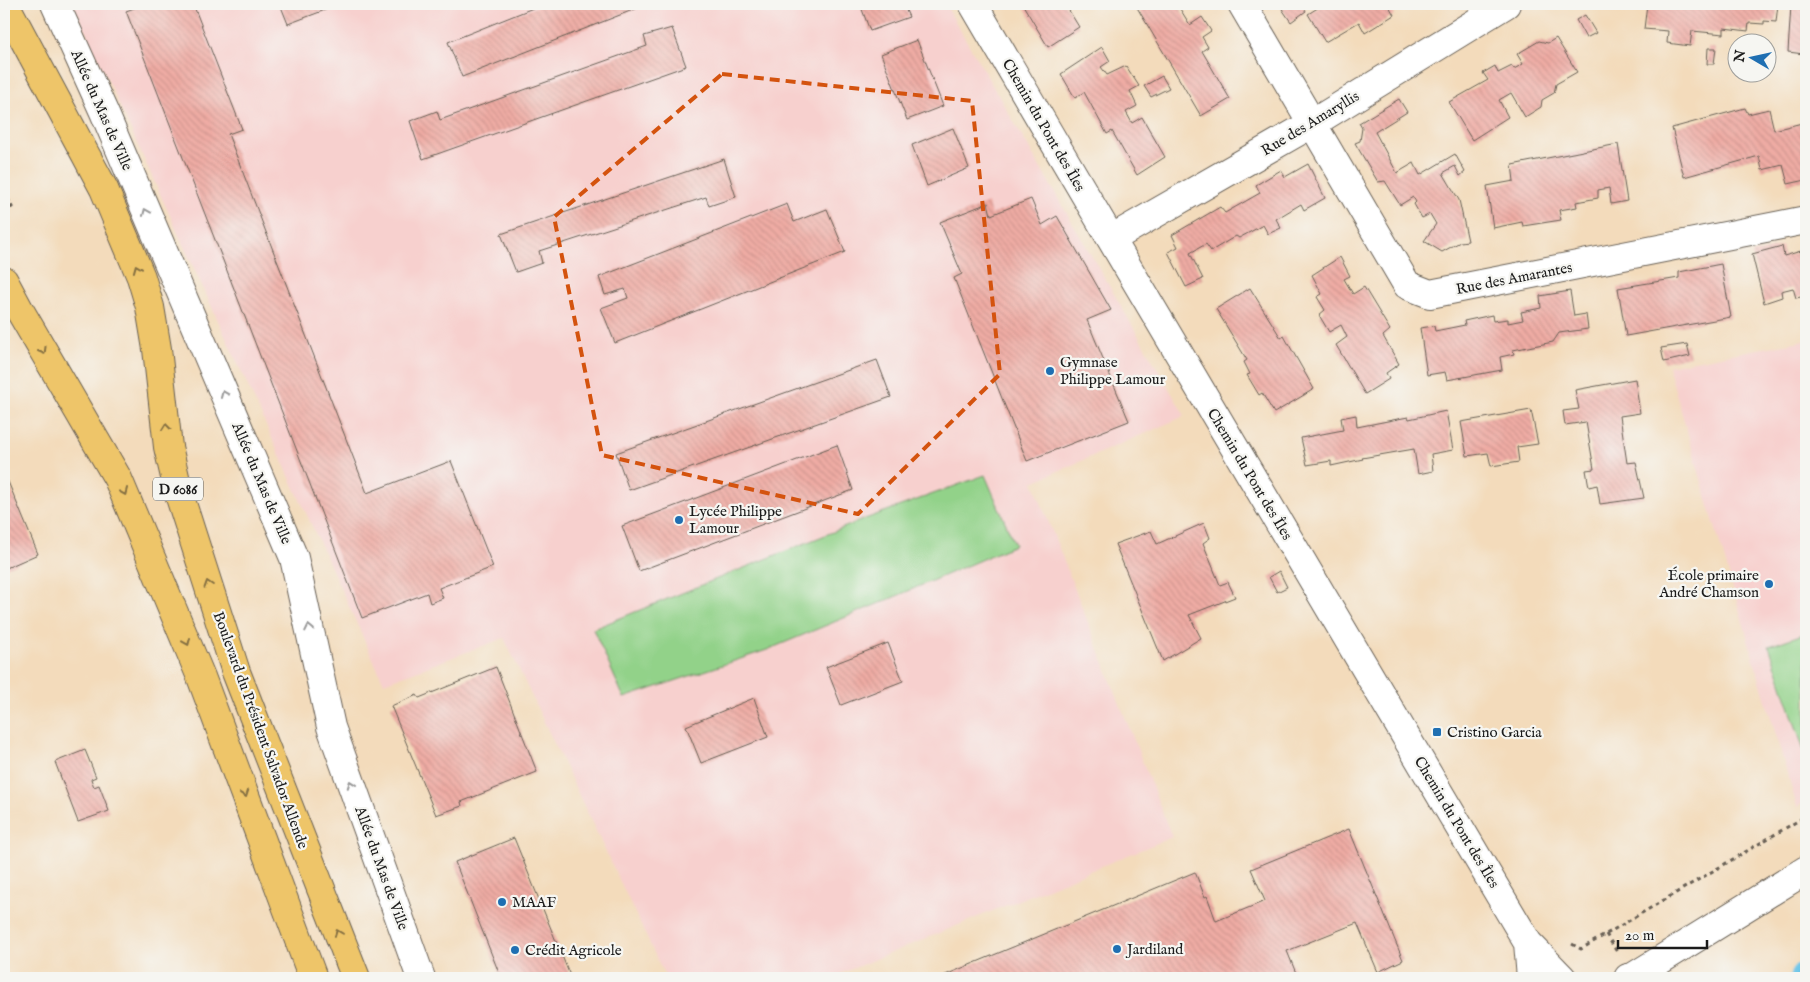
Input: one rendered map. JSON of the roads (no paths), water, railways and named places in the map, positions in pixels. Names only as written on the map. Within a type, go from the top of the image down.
[{"type":"main road","name":"Boulevard du Président Salvador Allende","points":[[5,4],[104,189],[141,277],[150,307],[157,349],[168,447],[179,494],[236,672],[356,978]]},
{"type":"main road","points":[[4,280],[11,311],[118,479],[201,677],[313,978]]},
{"type":"street","name":"Allée du Mas de Ville","points":[[55,4],[104,112],[294,558],[331,727],[421,978]]},
{"type":"street","name":"Chemin du Pont des Îles","points":[[973,4],[1528,943],[1562,978]]},
{"type":"street","name":"Rue des Amarantes","points":[[1242,4],[1407,285],[1430,294],[1806,220]]},
{"type":"street","name":"Rue des Amaryllis","points":[[1111,239],[1313,123],[1506,4]]},
{"type":"street","points":[[4,284],[11,311]]},
{"type":"street","points":[[1628,973],[1806,870]]},
{"type":"street","name":"Chemin du Pont des Îles","points":[[1528,943],[1532,978]]},
{"type":"place","name":"Gymnase Philippe Lamour","points":[[1050,371]]},
{"type":"place","name":"Lycée Philippe Lamour","points":[[679,520]]},
{"type":"place","name":"École primaire André Chamson","points":[[1769,584]]},
{"type":"place","name":"Cristino Garcia","points":[[1437,732]]},
{"type":"place","name":"MAAF","points":[[502,902]]},
{"type":"place","name":"Jardiland","points":[[1117,949]]},
{"type":"place","name":"Crédit Agricole","points":[[515,950]]}]
